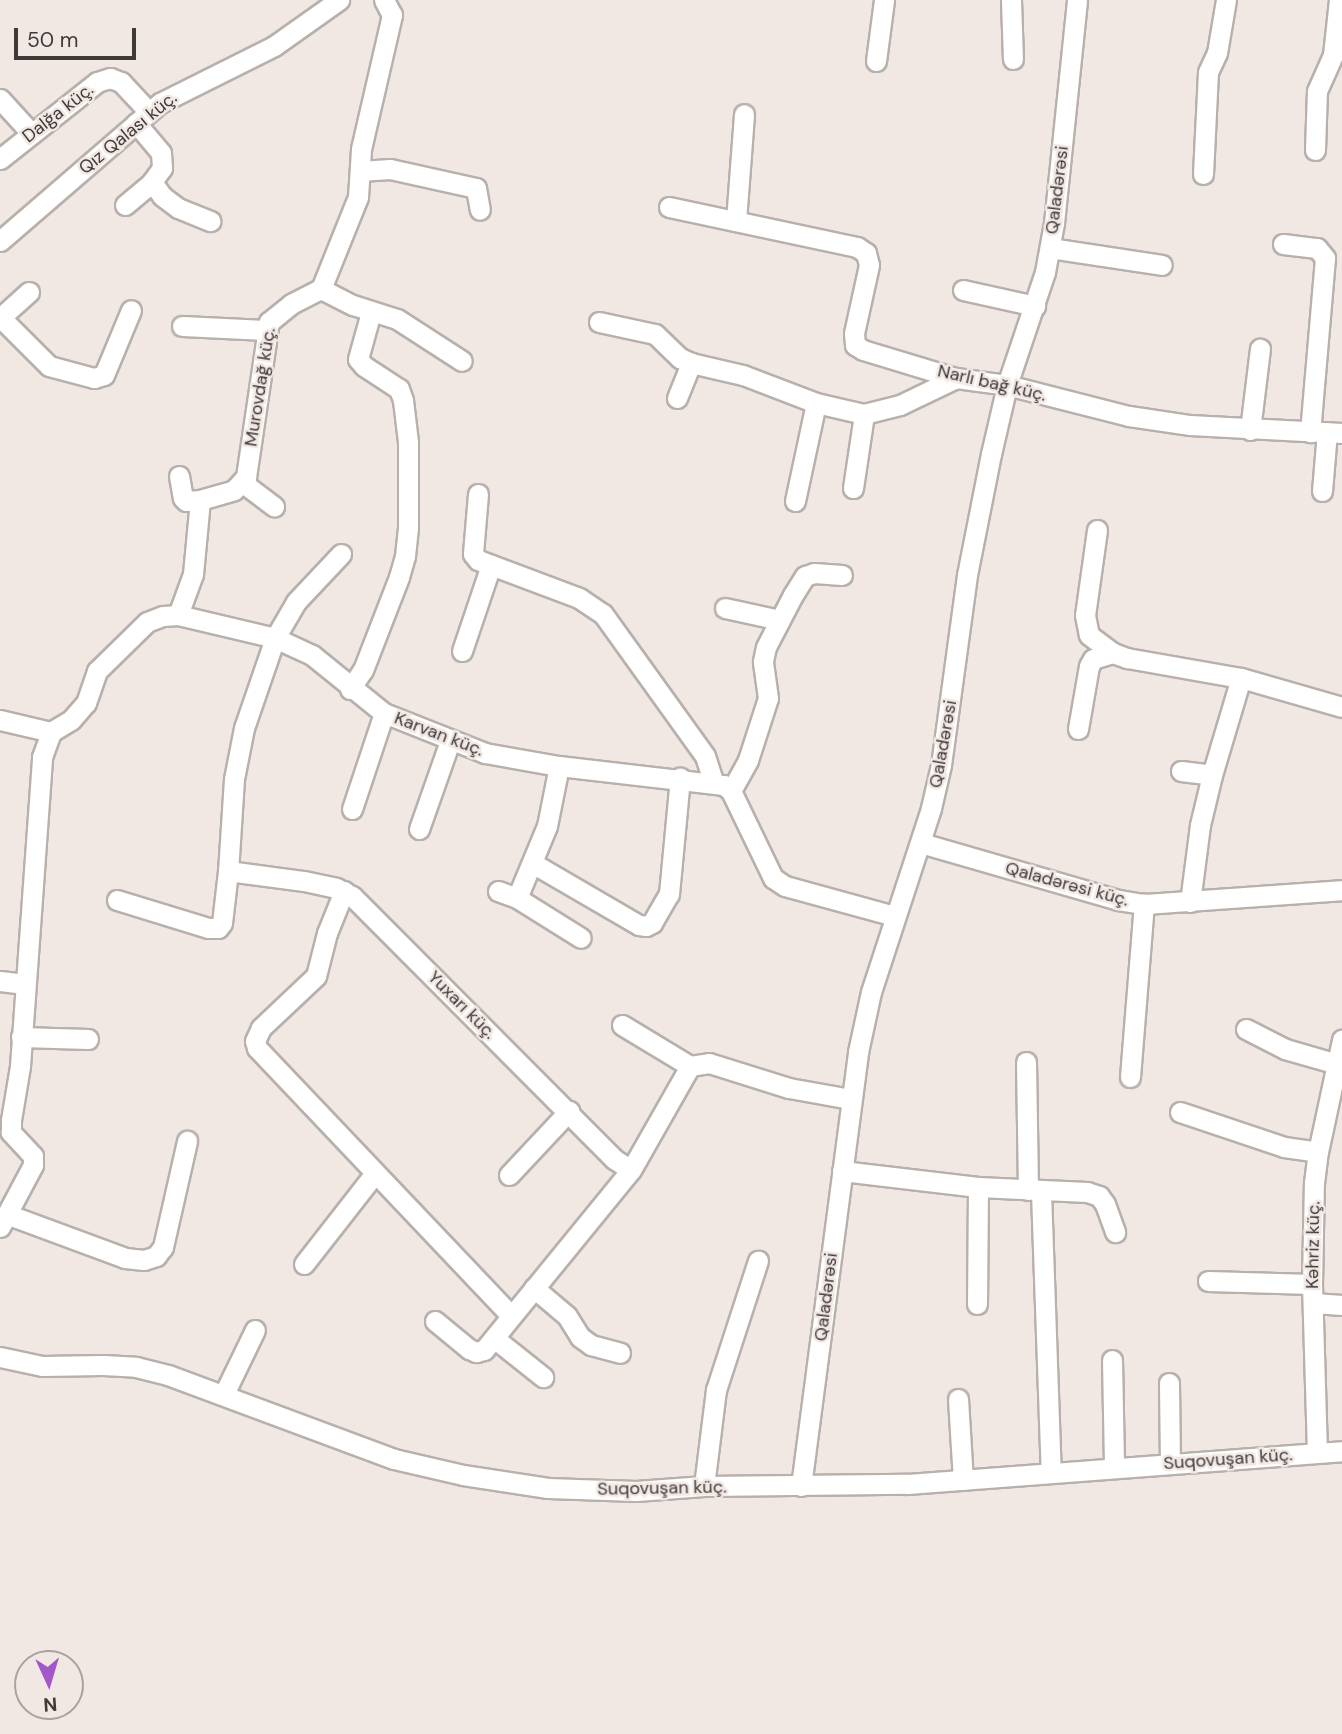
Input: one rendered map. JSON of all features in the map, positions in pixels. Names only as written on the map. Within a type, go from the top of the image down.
[{"type":"street","name":"Qız Qalası küç.","points":[[0,241],[142,117],[182,90],[274,46],[339,0]]},
{"type":"street","points":[[384,0],[391,15],[361,149],[358,197],[321,289],[371,312],[407,324],[462,361]]},
{"type":"street","points":[[876,61],[884,0]]},
{"type":"street","points":[[1011,0],[1013,59]]},
{"type":"street","name":"Qaladərəsi","points":[[801,1486],[851,1099],[871,992],[920,843],[941,765],[967,575],[1007,384],[1035,306],[1050,248],[1077,0]]},
{"type":"street","points":[[1203,174],[1208,72],[1217,52],[1226,0]]},
{"type":"street","points":[[1315,150],[1317,91],[1333,55],[1339,0]]},
{"type":"street","name":"Dalğa küç.","points":[[0,159],[97,82],[110,78],[121,82],[142,117]]},
{"type":"street","points":[[0,99],[32,134]]},
{"type":"street","points":[[736,221],[744,114]]},
{"type":"street","points":[[125,205],[152,182],[164,161],[142,117]]},
{"type":"street","points":[[360,171],[390,169],[476,188],[480,210]]},
{"type":"street","points":[[152,182],[162,197],[177,208],[210,221]]},
{"type":"street","name":"Narlı bağ küç.","points":[[669,206],[856,247],[866,253],[869,265],[854,333],[855,345],[956,378],[1007,384],[1129,416],[1250,429],[1326,433]]},
{"type":"street","points":[[1283,244],[1317,248],[1325,258],[1326,433],[1322,491]]},
{"type":"street","points":[[1050,248],[1162,265]]},
{"type":"street","name":"Murovdağ küç.","points":[[243,483],[266,330],[276,313],[321,289]]},
{"type":"street","points":[[963,290],[1035,306]]},
{"type":"street","points":[[29,292],[0,318],[49,366],[94,378],[104,375],[131,310]]},
{"type":"street","points":[[350,689],[363,670],[399,577],[405,556],[408,527],[408,442],[399,389],[364,366],[358,359],[371,312]]},
{"type":"street","points":[[600,322],[655,334],[680,358],[691,363],[743,374],[816,403],[864,414],[900,405],[956,378]]},
{"type":"street","points":[[182,326],[266,330]]},
{"type":"street","points":[[1250,429],[1260,349]]},
{"type":"street","points":[[677,398],[691,363]]},
{"type":"street","points":[[795,500],[816,403]]},
{"type":"street","points":[[853,488],[864,414]]},
{"type":"street","points":[[179,476],[186,501],[200,500],[234,490],[243,483],[274,506]]},
{"type":"street","points":[[478,494],[473,554],[491,565],[579,598],[603,614],[705,756],[773,878],[785,886],[895,916]]},
{"type":"street","points":[[178,615],[193,574],[200,500]]},
{"type":"street","points":[[1097,530],[1085,626],[1089,635],[1113,653],[1241,678],[1342,707]]},
{"type":"street","points":[[117,900],[208,928],[218,928],[222,923],[234,779],[244,728],[275,638],[296,602],[341,554]]},
{"type":"street","points":[[462,651],[491,565]]},
{"type":"street","points":[[722,787],[748,760],[768,698],[763,661],[766,647],[780,620],[805,576],[814,573],[842,575]]},
{"type":"street","points":[[725,608],[780,620]]},
{"type":"street","name":"Karvan küç.","points":[[51,732],[71,720],[86,703],[97,671],[147,622],[163,616],[178,615],[275,638],[312,655],[350,689],[384,713],[450,741],[517,760],[680,778],[722,787]]},
{"type":"street","points":[[1078,729],[1089,666],[1093,659],[1113,653]]},
{"type":"street","points":[[1190,902],[1197,847],[1212,775],[1241,678]]},
{"type":"street","points":[[352,808],[384,713]]},
{"type":"street","points":[[0,720],[51,732],[42,757],[21,1037],[10,1132],[33,1156],[33,1165],[4,1221],[125,1258],[144,1260],[156,1256],[163,1247],[187,1141]]},
{"type":"street","points":[[419,829],[450,741]]},
{"type":"street","points":[[517,898],[534,864],[547,826],[559,766]]},
{"type":"street","points":[[1181,771],[1212,775]]},
{"type":"street","points":[[534,864],[639,925],[652,923],[669,894],[680,778]]},
{"type":"street","name":"Qaladərəsi küç.","points":[[920,843],[1118,900],[1144,904],[1342,890]]},
{"type":"street","points":[[228,871],[304,881],[344,891],[327,933],[316,976],[261,1028],[255,1041],[257,1048],[511,1316]]},
{"type":"street","name":"Yuxarı küç.","points":[[344,891],[569,1111],[614,1159],[631,1170]]},
{"type":"street","points":[[498,891],[517,898],[581,938]]},
{"type":"street","points":[[1129,1077],[1144,904]]},
{"type":"street","points":[[0,981],[25,984]]},
{"type":"street","points":[[622,1025],[690,1066],[709,1063],[789,1088],[851,1099]]},
{"type":"street","points":[[1247,1029],[1285,1049],[1337,1065]]},
{"type":"street","points":[[21,1037],[88,1039]]},
{"type":"street","name":"Kəhriz küç.","points":[[1317,1452],[1312,1294],[1318,1152],[1342,1040]]},
{"type":"street","points":[[1026,1062],[1051,1473]]},
{"type":"street","points":[[435,1321],[476,1352],[484,1350],[631,1170],[690,1066]]},
{"type":"street","points":[[509,1175],[569,1111]]},
{"type":"street","points":[[1180,1112],[1284,1147],[1318,1152]]},
{"type":"street","points":[[842,1171],[978,1187],[1087,1192],[1099,1196],[1105,1204],[1115,1232]]},
{"type":"street","points":[[304,1264],[375,1173]]},
{"type":"street","points":[[977,1304],[978,1187]]},
{"type":"street","points":[[704,1486],[716,1390],[758,1261]]},
{"type":"street","points":[[1208,1282],[1312,1294],[1342,1305]]},
{"type":"street","points":[[534,1288],[567,1316],[580,1337],[591,1345],[620,1353]]},
{"type":"street","points":[[225,1394],[255,1330]]},
{"type":"street","points":[[494,1338],[543,1377]]},
{"type":"street","name":"Suqovuşan küç.","points":[[0,1357],[42,1366],[136,1367],[225,1394],[394,1459],[463,1475],[548,1488],[636,1491],[704,1486],[801,1486],[963,1480],[1342,1451]]},
{"type":"street","points":[[1112,1360],[1114,1468]]},
{"type":"street","points":[[1169,1383],[1170,1464]]},
{"type":"street","points":[[958,1399],[963,1480]]}]
